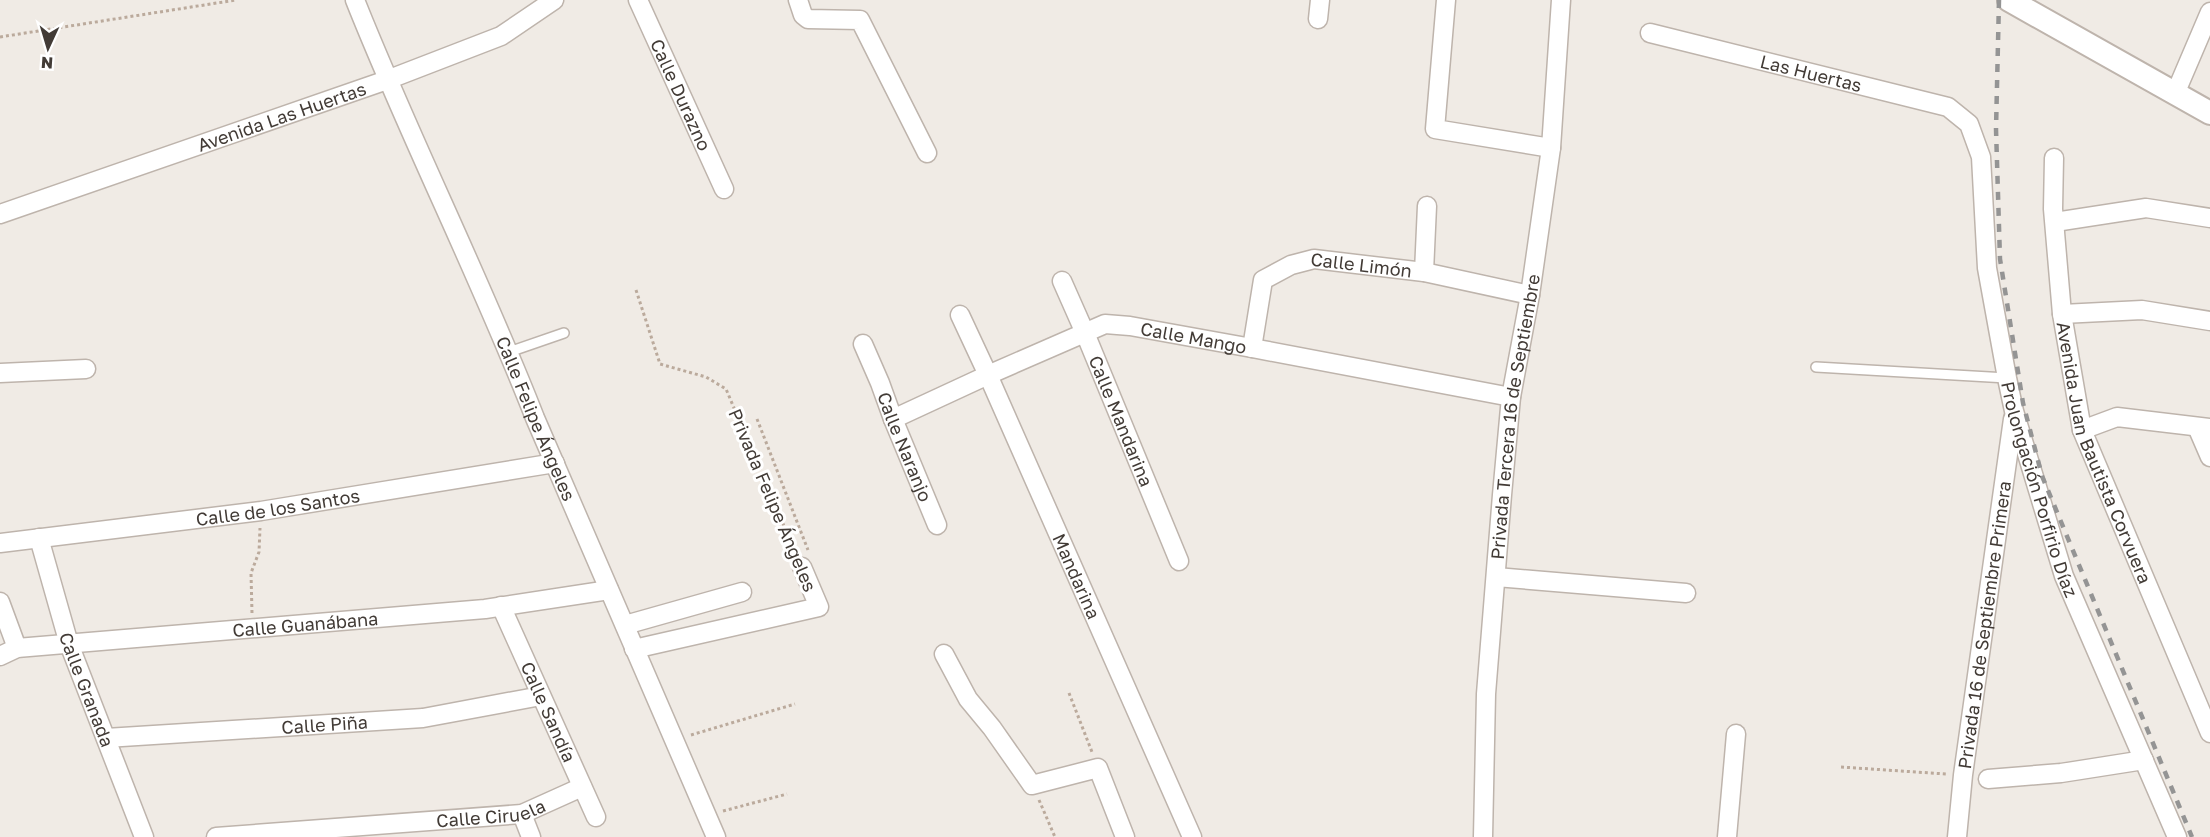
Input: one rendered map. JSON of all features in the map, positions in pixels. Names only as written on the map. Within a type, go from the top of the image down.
[{"type":"street","name":"Calle Felipe Ángeles","points":[[355,0],[387,80],[509,352],[716,837]]},
{"type":"street","name":"Avenida Las Huertas","points":[[0,214],[387,80],[501,36],[554,0]]},
{"type":"street","name":"Calle Durazno","points":[[638,0],[724,189]]},
{"type":"street","points":[[798,0],[803,15],[808,19],[860,20],[927,153]]},
{"type":"street","points":[[1318,19],[1320,0]]},
{"type":"street","points":[[1446,0],[1435,129],[1551,148]]},
{"type":"street","name":"Privada Tercera 16 de Septiembre","points":[[1483,837],[1486,694],[1511,397],[1530,295],[1551,148],[1561,0]]},
{"type":"street","points":[[2010,0],[2210,113]]},
{"type":"street","points":[[2175,94],[2210,12]]},
{"type":"street","name":"Las Huertas","points":[[1650,33],[1948,107],[1969,124]]},
{"type":"street","name":"Prolongación Porfirio Díaz","points":[[1969,124],[1981,157],[1987,268],[2014,411],[2064,576],[2177,837]]},
{"type":"street","name":"Avenida Juan Bautista Corvuera","points":[[2054,158],[2055,222],[2062,314],[2082,430],[2210,733]]},
{"type":"street","points":[[1424,272],[1427,206]]},
{"type":"street","points":[[2055,222],[2146,208],[2210,218]]},
{"type":"street","name":"Calle Limón","points":[[1252,348],[1263,280],[1291,266],[1314,259],[1424,272],[1530,295]]},
{"type":"street","name":"Calle Mandarina","points":[[1062,281],[1179,561]]},
{"type":"street","points":[[2062,314],[2142,310],[2210,321]]},
{"type":"street","name":"Mandarina","points":[[960,315],[1192,837]]},
{"type":"street","name":"Calle Mango","points":[[893,419],[1105,324],[1130,326],[1511,397]]},
{"type":"street","name":"Calle Naranjo","points":[[863,344],[937,525]]},
{"type":"street","points":[[0,373],[86,369]]},
{"type":"street","name":"Privada 16 de Septiembre Primera","points":[[1957,837],[1963,775],[2014,411]]},
{"type":"street","points":[[2082,430],[2117,417],[2204,427],[2210,457]]},
{"type":"street","name":"Calle de los Santos","points":[[0,543],[261,511],[555,463]]},
{"type":"street","name":"Calle Granada","points":[[39,538],[69,644],[144,837]]},
{"type":"street","name":"Privada Felipe Ángeles","points":[[634,648],[819,607],[802,567]]},
{"type":"street","points":[[1496,577],[1686,593]]},
{"type":"street","name":"Calle Guanábana","points":[[0,656],[17,648],[501,606],[609,590]]},
{"type":"street","points":[[625,625],[742,592]]},
{"type":"street","points":[[0,602],[17,648]]},
{"type":"street","name":"Calle Sandía","points":[[501,606],[596,817]]},
{"type":"street","points":[[944,654],[968,699],[992,728],[1032,786],[1098,768],[1125,837]]},
{"type":"street","name":"Calle Piña","points":[[106,738],[423,718],[541,696]]},
{"type":"street","points":[[1727,837],[1737,734]]},
{"type":"street","points":[[1988,778],[2061,772],[2144,760]]},
{"type":"street","name":"Calle Ciruela","points":[[216,837],[522,814],[582,787]]},
{"type":"street","points":[[522,814],[531,837]]},
{"type":"lane","points":[[509,352],[564,333]]},
{"type":"lane","points":[[1816,367],[2007,378]]},
{"type":"path","points":[[0,37],[236,0]]},
{"type":"path","name":"Privada Felipe Ángeles","points":[[636,290],[660,364],[706,377],[726,390],[802,567]]},
{"type":"path","points":[[757,419],[812,561],[802,567]]},
{"type":"path","points":[[252,627],[251,573],[259,552],[261,511]]},
{"type":"path","points":[[1069,693],[1098,768]]},
{"type":"path","points":[[675,740],[795,705]]},
{"type":"path","points":[[1841,766],[1963,775]]},
{"type":"path","points":[[1032,786],[1054,837]]},
{"type":"path","points":[[706,815],[787,794]]},
{"type":"railway","points":[[1999,0],[1996,129],[2000,259],[2023,403],[2042,476],[2192,837]]}]
